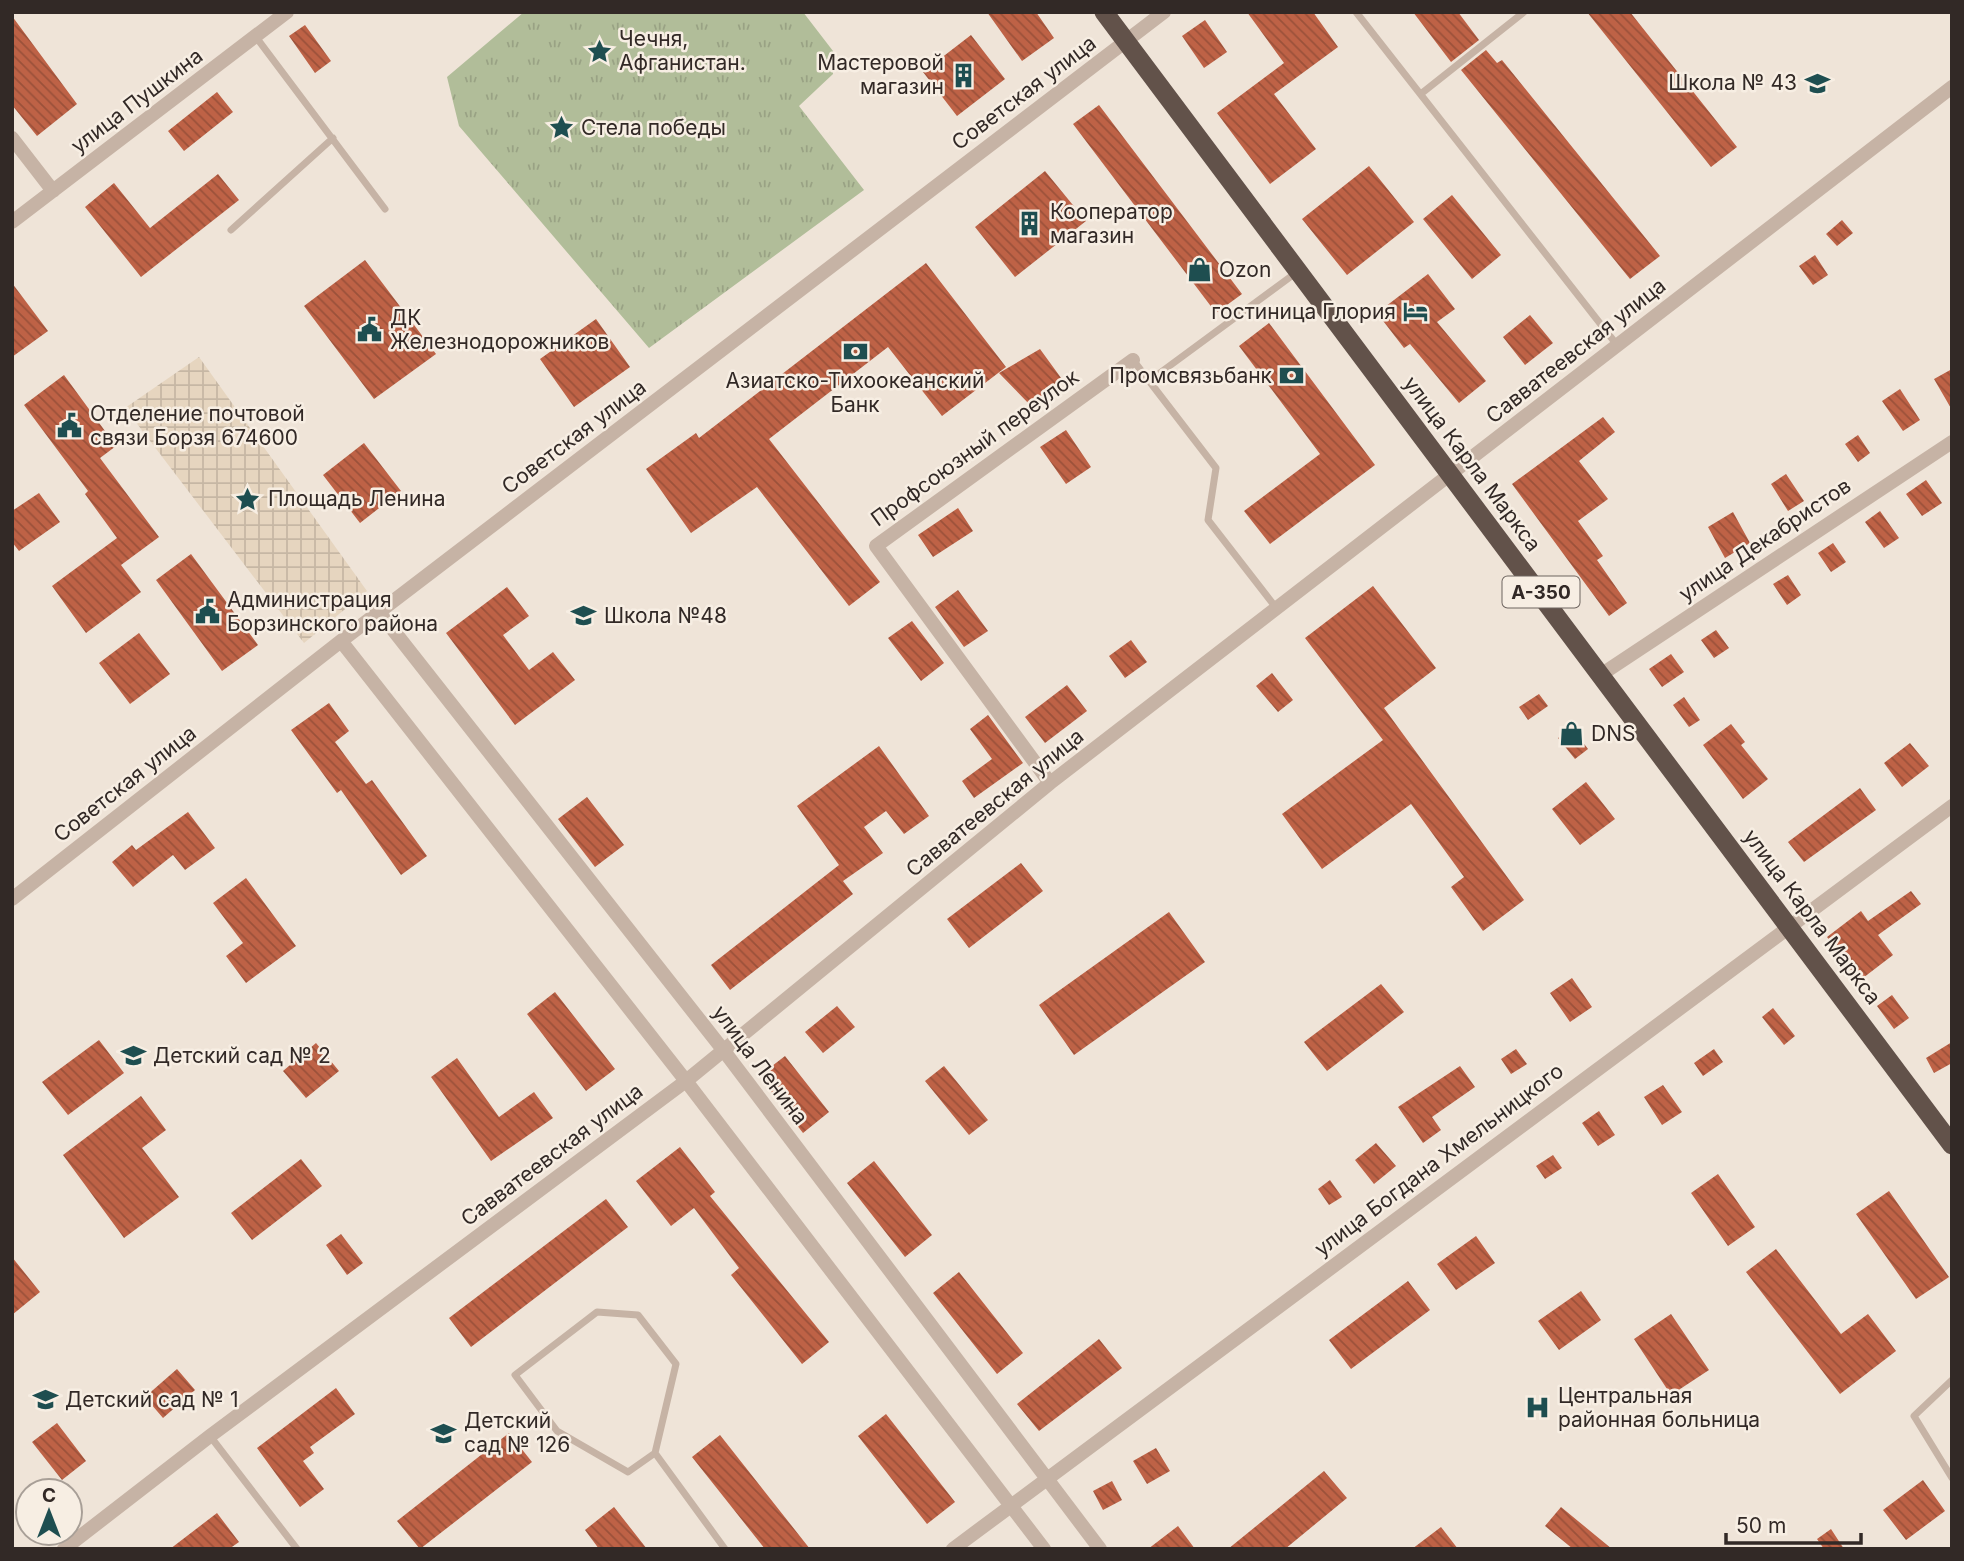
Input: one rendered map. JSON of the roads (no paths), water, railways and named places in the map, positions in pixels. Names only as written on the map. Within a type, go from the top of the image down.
[{"type":"highway","name":"улица Карла Маркса","points":[[1104,12],[1952,1145]]},
{"type":"street","name":"улица Пушкина","points":[[13,221],[287,12]]},
{"type":"street","name":"Советская улица","points":[[12,899],[379,611],[1164,12]]},
{"type":"street","name":"Савватеевская улица","points":[[64,1549],[210,1436],[686,1081],[1051,783],[1952,87]]},
{"type":"street","points":[[12,138],[53,191]]},
{"type":"street","name":"Профсоюзный переулок","points":[[1051,783],[876,546],[1133,360]]},
{"type":"street","name":"улица Декабристов","points":[[1602,674],[1952,442]]},
{"type":"street","name":"улица Ленина","points":[[379,611],[724,1051],[1100,1549]]},
{"type":"street","points":[[341,641],[686,1081],[1044,1549]]},
{"type":"street","name":"улица Богдана Хмельницкого","points":[[953,1549],[1952,806]]},
{"type":"lane","points":[[1356,12],[1618,345]]},
{"type":"lane","points":[[1422,93],[1524,12]]},
{"type":"lane","points":[[256,37],[385,209]]},
{"type":"lane","points":[[231,230],[333,138]]},
{"type":"lane","points":[[1149,381],[1298,272]]},
{"type":"lane","points":[[1133,360],[1216,468],[1208,520],[1277,609]]},
{"type":"lane","points":[[655,1453],[628,1472],[557,1431],[515,1375],[597,1312],[638,1315],[676,1364],[655,1453],[725,1549]]},
{"type":"lane","points":[[1952,1380],[1914,1416],[1952,1478]]},
{"type":"lane","points":[[210,1436],[297,1549]]},
{"type":"place","name":"Чечня, Афганистан.","points":[[599,51]]},
{"type":"place","name":"Мастеровой магазин","points":[[964,75]]},
{"type":"place","name":"Школа № 43","points":[[1817,83]]},
{"type":"place","name":"Стела победы","points":[[561,128]]},
{"type":"place","name":"Кооператор магазин","points":[[1030,224]]},
{"type":"place","name":"Ozon","points":[[1199,270]]},
{"type":"place","name":"гостиница Глория","points":[[1416,312]]},
{"type":"place","name":"ДК Железнодорожников","points":[[370,330]]},
{"type":"place","name":"Азиатско-Тихоокеанский Банк","points":[[855,352]]},
{"type":"place","name":"Промсвязьбанк","points":[[1292,376]]},
{"type":"place","name":"Отделение почтовой связи Борзя 674600","points":[[70,426]]},
{"type":"place","name":"Площадь Ленина","points":[[248,499]]},
{"type":"place","name":"Администрация Борзинского района","points":[[207,612]]},
{"type":"place","name":"Школа №48","points":[[584,616]]},
{"type":"place","name":"DNS","points":[[1571,734]]},
{"type":"place","name":"Детский сад № 2","points":[[133,1056]]},
{"type":"place","name":"Детский сад № 1","points":[[45,1400]]},
{"type":"place","name":"Центральная районная больница","points":[[1538,1408]]},
{"type":"place","name":"Детский сад № 126","points":[[444,1433]]}]
